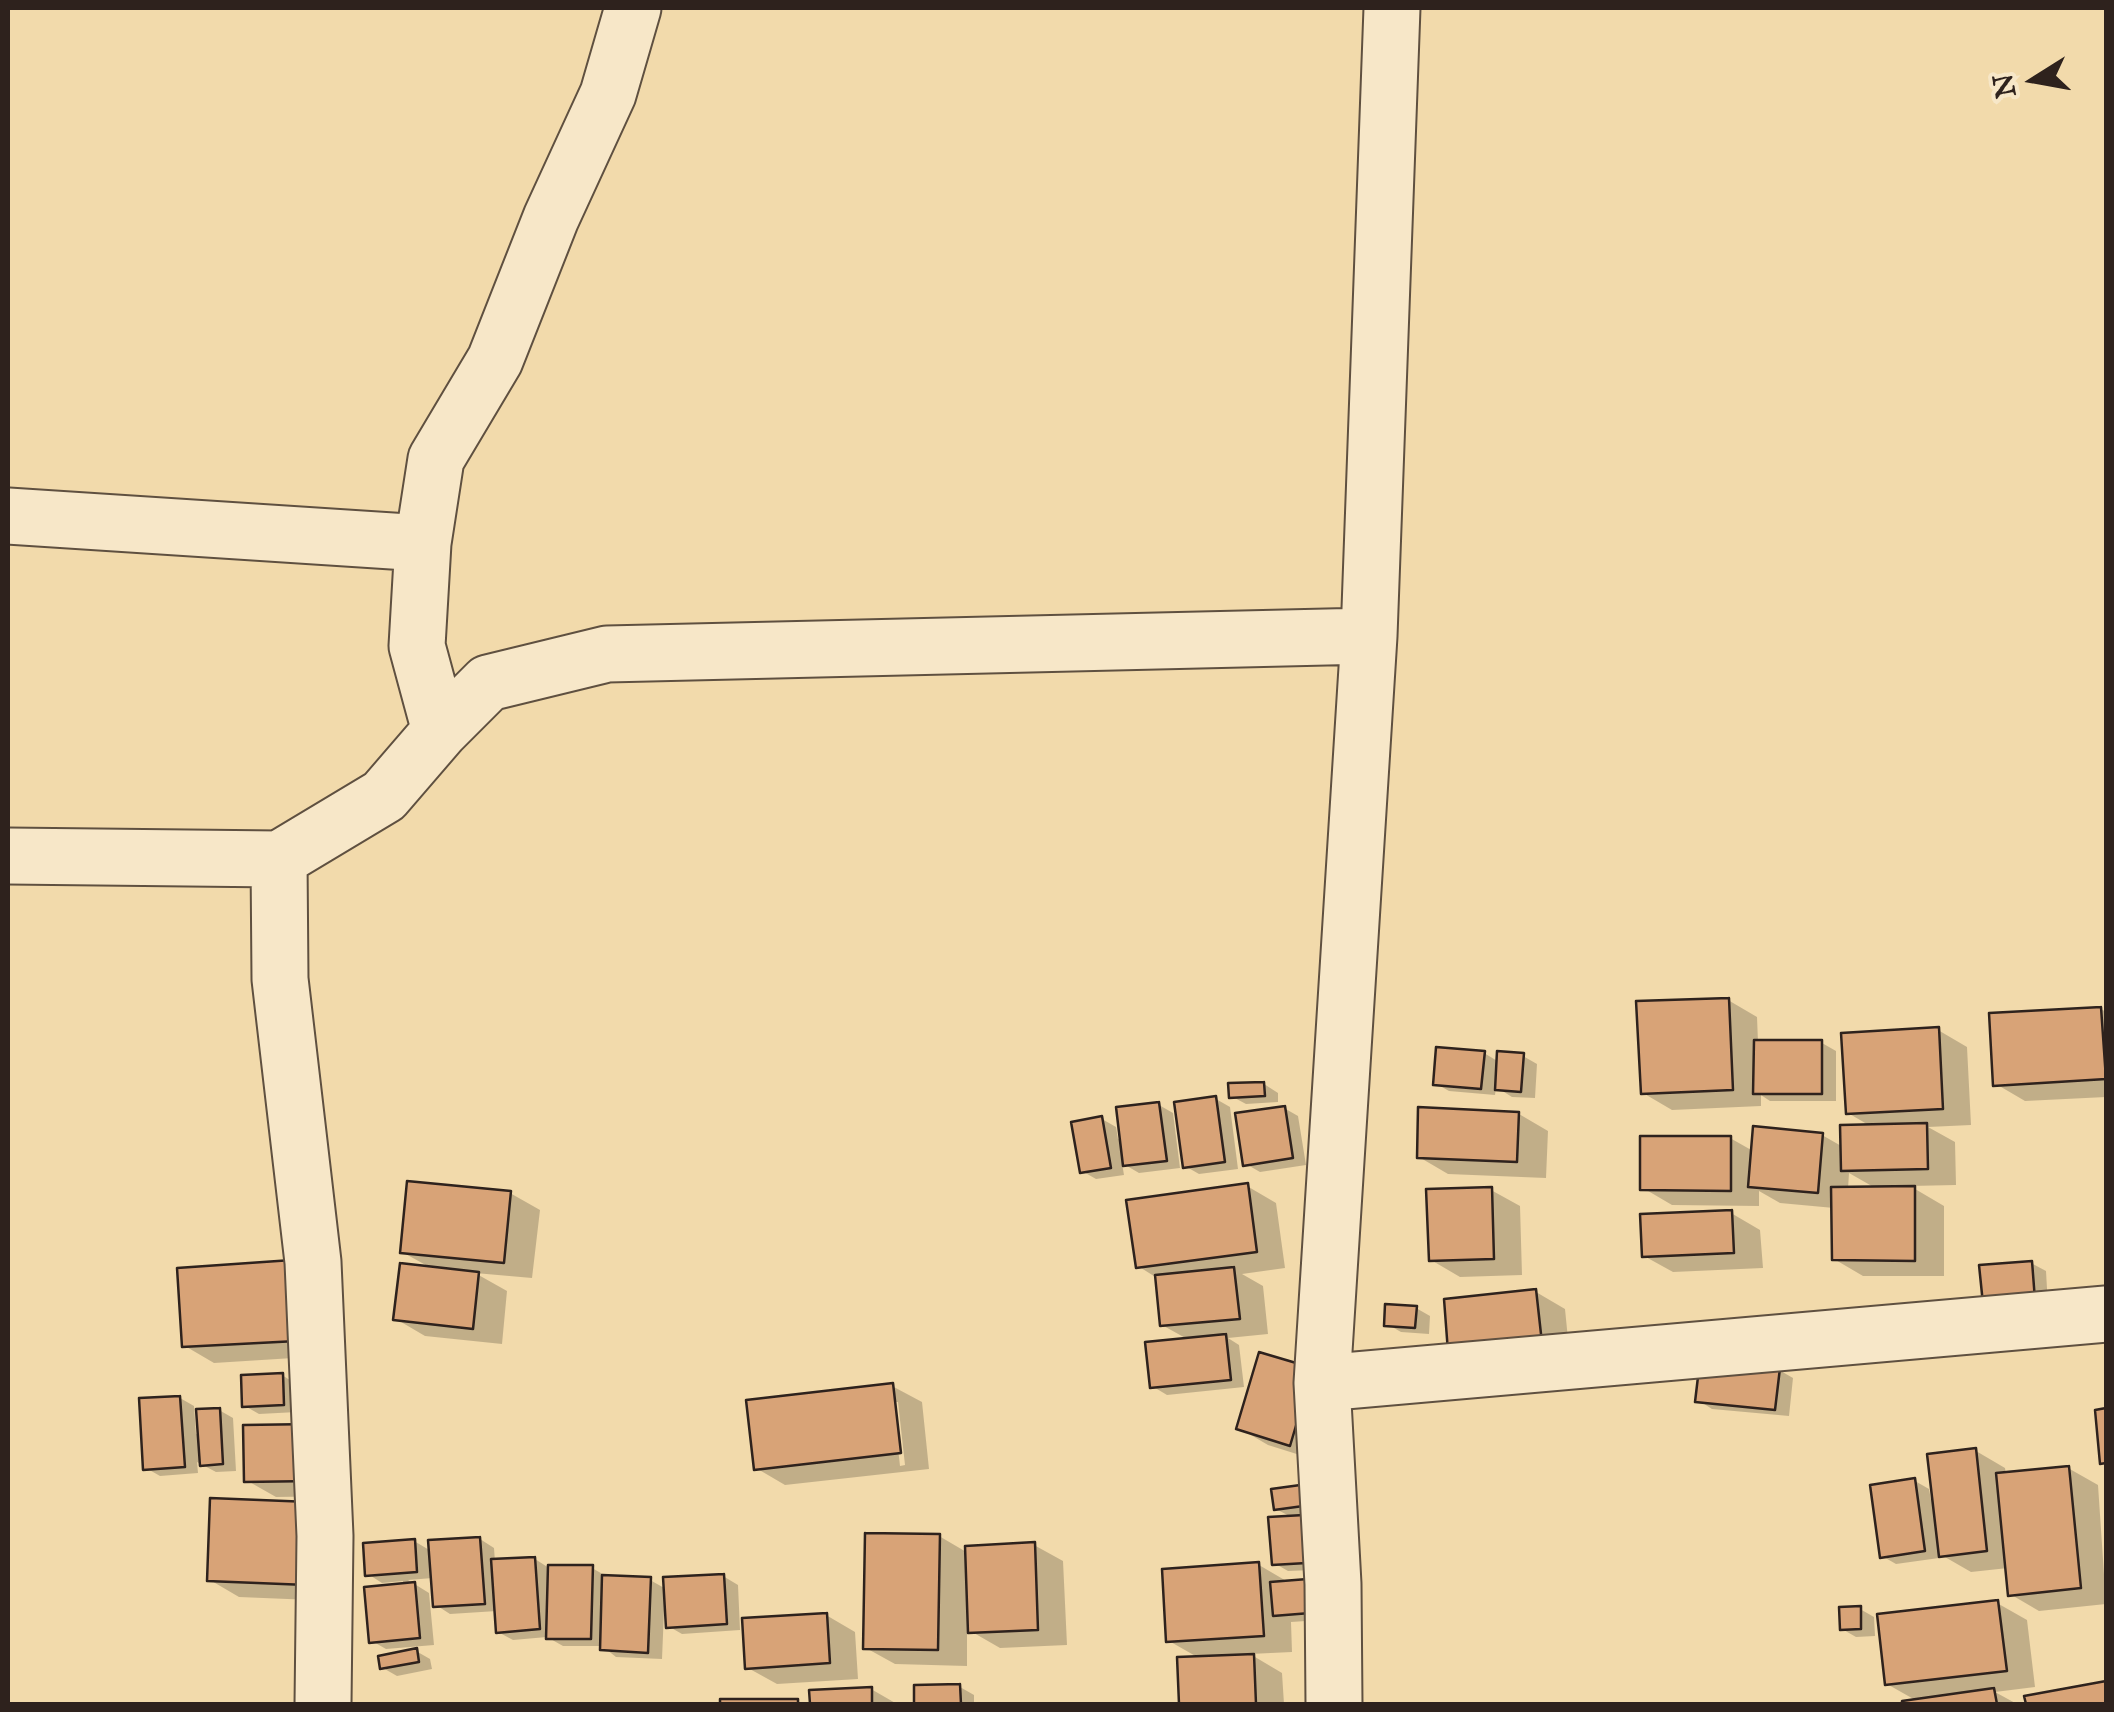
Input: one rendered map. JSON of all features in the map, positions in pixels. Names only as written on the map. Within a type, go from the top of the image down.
[{"type":"street","points":[[440,732],[417,646],[422,543],[436,459],[495,360],[551,218],[608,94],[633,8]]},
{"type":"street","points":[[1334,1704],[1334,1584],[1322,1383],[1369,636],[1392,8]]},
{"type":"street","points":[[8,516],[422,543]]},
{"type":"street","points":[[8,856],[279,859],[384,796],[488,683],[607,654],[1369,636]]},
{"type":"street","points":[[279,859],[280,979],[313,1262],[325,1536],[323,1704]]},
{"type":"street","points":[[1322,1383],[2106,1314]]},
{"type":"building","points":[[1729,998],[1733,1090],[1641,1094],[1636,1001]]},
{"type":"building","points":[[2101,1007],[2106,1079],[1993,1086],[1989,1013]]},
{"type":"building","points":[[1939,1027],[1943,1109],[1846,1114],[1841,1033]]},
{"type":"building","points":[[1754,1040],[1822,1040],[1822,1094],[1753,1094]]},
{"type":"building","points":[[1436,1047],[1485,1051],[1481,1089],[1433,1085]]},
{"type":"building","points":[[1497,1051],[1524,1053],[1521,1092],[1495,1090]]},
{"type":"building","points":[[1264,1082],[1265,1096],[1229,1098],[1228,1083]]},
{"type":"building","points":[[1216,1096],[1225,1162],[1183,1168],[1174,1102]]},
{"type":"building","points":[[1159,1102],[1167,1161],[1123,1166],[1116,1107]]},
{"type":"building","points":[[1285,1106],[1293,1158],[1243,1166],[1235,1113]]},
{"type":"building","points":[[1418,1107],[1519,1112],[1517,1162],[1417,1158]]},
{"type":"building","points":[[1102,1116],[1111,1168],[1080,1173],[1071,1122]]},
{"type":"building","points":[[1927,1123],[1928,1169],[1841,1171],[1840,1125]]},
{"type":"building","points":[[1753,1126],[1823,1133],[1818,1193],[1748,1187]]},
{"type":"building","points":[[1640,1136],[1731,1136],[1731,1191],[1640,1190]]},
{"type":"building","points":[[407,1181],[511,1191],[504,1263],[400,1253]]},
{"type":"building","points":[[1248,1183],[1257,1252],[1136,1268],[1126,1200]]},
{"type":"building","points":[[1915,1186],[1915,1261],[1832,1260],[1831,1187]]},
{"type":"building","points":[[1492,1187],[1494,1259],[1429,1261],[1426,1189]]},
{"type":"building","points":[[1732,1210],[1734,1253],[1642,1257],[1640,1214]]},
{"type":"building","points":[[292,1260],[297,1341],[182,1347],[177,1268]]},
{"type":"building","points":[[2032,1261],[2035,1300],[1983,1304],[1979,1265]]},
{"type":"building","points":[[400,1263],[479,1272],[473,1329],[393,1320]]},
{"type":"building","points":[[1234,1267],[1240,1319],[1160,1326],[1155,1275]]},
{"type":"building","points":[[1536,1289],[1542,1343],[1448,1352],[1444,1299]]},
{"type":"building","points":[[1385,1304],[1417,1306],[1415,1328],[1384,1326]]},
{"type":"building","points":[[1226,1334],[1231,1380],[1150,1388],[1145,1342]]},
{"type":"building","points":[[1259,1352],[1313,1368],[1290,1446],[1236,1429]]},
{"type":"building","points":[[1700,1360],[1780,1368],[1775,1410],[1695,1402]]},
{"type":"building","points":[[283,1373],[284,1405],[242,1407],[241,1375]]},
{"type":"building","points":[[893,1383],[901,1453],[754,1470],[746,1400]]},
{"type":"building","points":[[180,1396],[185,1467],[143,1470],[139,1398]]},
{"type":"building","points":[[220,1408],[223,1464],[200,1466],[196,1409]]},
{"type":"building","points":[[2106,1408],[2106,1463],[2100,1464],[2095,1410]]},
{"type":"building","points":[[313,1424],[313,1481],[244,1482],[243,1425]]},
{"type":"building","points":[[1976,1448],[1987,1551],[1939,1557],[1927,1454]]},
{"type":"building","points":[[2069,1466],[2081,1588],[2008,1596],[1996,1473]]},
{"type":"building","points":[[1915,1478],[1925,1551],[1880,1558],[1870,1485]]},
{"type":"building","points":[[1315,1483],[1318,1504],[1274,1510],[1271,1489]]},
{"type":"building","points":[[210,1498],[310,1502],[307,1585],[207,1581]]},
{"type":"building","points":[[1322,1514],[1324,1562],[1272,1565],[1268,1517]]},
{"type":"building","points":[[865,1533],[940,1534],[938,1650],[863,1649]]},
{"type":"building","points":[[480,1537],[485,1604],[433,1607],[428,1540]]},
{"type":"building","points":[[415,1539],[417,1572],[365,1576],[363,1543]]},
{"type":"building","points":[[1035,1542],[1038,1630],[968,1633],[965,1546]]},
{"type":"building","points":[[535,1557],[540,1629],[496,1633],[491,1559]]},
{"type":"building","points":[[1259,1562],[1264,1636],[1166,1642],[1162,1569]]},
{"type":"building","points":[[548,1565],[593,1565],[591,1639],[546,1639]]},
{"type":"building","points":[[724,1574],[727,1624],[666,1628],[663,1577]]},
{"type":"building","points":[[602,1575],[651,1577],[648,1653],[600,1650]]},
{"type":"building","points":[[1320,1578],[1323,1612],[1273,1616],[1270,1582]]},
{"type":"building","points":[[415,1582],[420,1638],[369,1643],[364,1587]]},
{"type":"building","points":[[1998,1600],[2007,1671],[1885,1685],[1877,1614]]},
{"type":"building","points":[[1861,1606],[1861,1629],[1840,1630],[1839,1607]]},
{"type":"building","points":[[827,1613],[830,1663],[745,1669],[742,1618]]},
{"type":"building","points":[[417,1648],[419,1662],[380,1669],[378,1656]]},
{"type":"building","points":[[1254,1654],[1256,1704],[1179,1704],[1177,1657]]},
{"type":"building","points":[[2106,1681],[2106,1704],[2026,1704],[2024,1696]]},
{"type":"building","points":[[960,1684],[961,1704],[914,1704],[914,1685]]},
{"type":"building","points":[[872,1687],[872,1704],[810,1704],[809,1690]]},
{"type":"building","points":[[1994,1688],[1997,1704],[1902,1704],[1902,1701]]},
{"type":"building","points":[[720,1699],[798,1699],[798,1704],[720,1704]]}]
